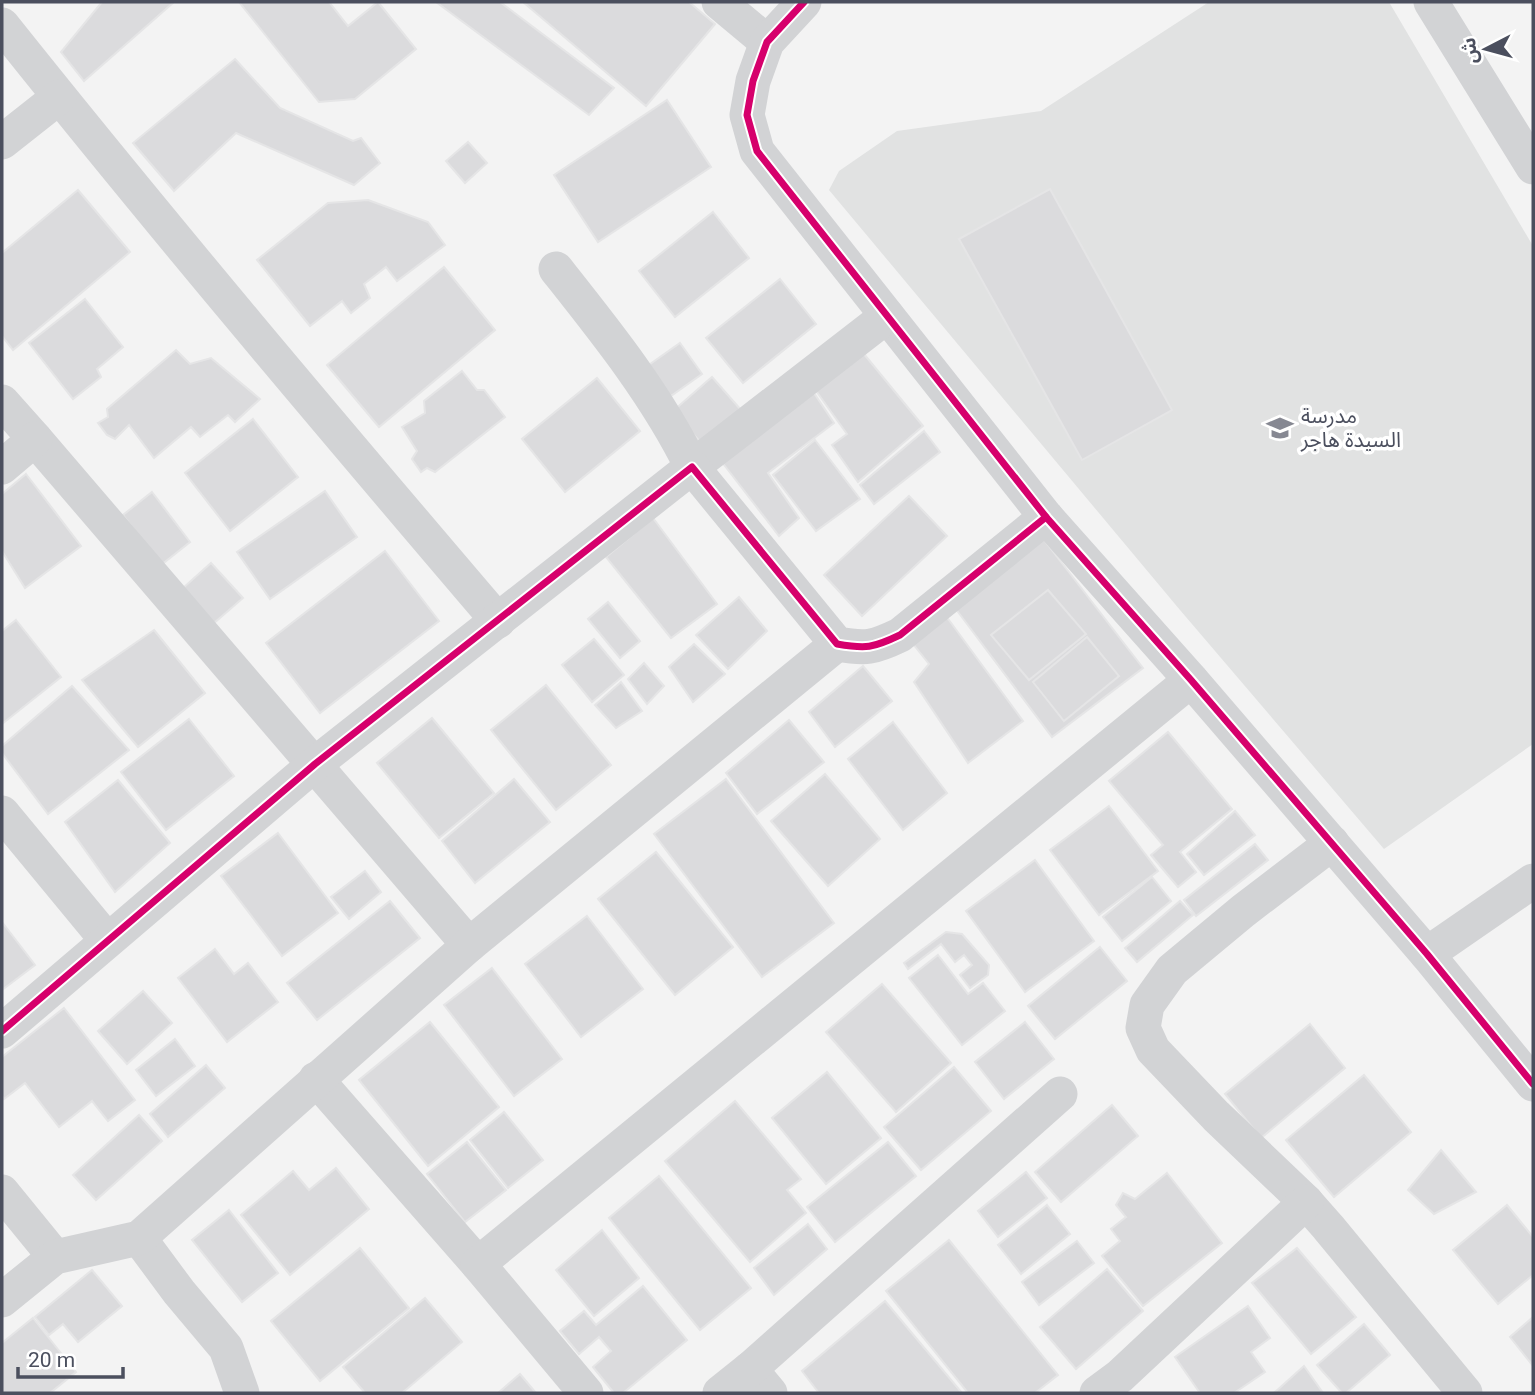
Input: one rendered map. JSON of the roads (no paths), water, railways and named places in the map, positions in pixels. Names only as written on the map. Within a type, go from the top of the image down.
[{"type":"street","points":[[719,2],[768,42]]},
{"type":"street","points":[[804,2],[768,42],[753,80],[747,115],[757,151],[1046,517],[1191,680],[1427,954],[1533,1084]]},
{"type":"street","points":[[1431,2],[1533,167]]},
{"type":"street","points":[[2,25],[274,357],[498,621]]},
{"type":"street","points":[[2,142],[59,97]]},
{"type":"street","points":[[556,269],[646,387],[692,467],[836,644],[858,648],[878,646],[900,635],[1046,517]]},
{"type":"street","points":[[2,1031],[316,764],[887,316]]},
{"type":"street","points":[[2,402],[469,945]]},
{"type":"street","points":[[2,467],[35,439]]},
{"type":"street","points":[[2,1300],[55,1257],[139,1238],[469,945],[836,644]]},
{"type":"street","points":[[478,1264],[1191,680]]},
{"type":"street","points":[[2,813],[107,940]]},
{"type":"street","points":[[1332,844],[1243,911],[1172,970],[1147,1004],[1143,1028],[1153,1050],[1216,1116],[1306,1202],[1465,1393]]},
{"type":"street","points":[[1427,954],[1533,881]]},
{"type":"street","points":[[316,1079],[478,1264],[586,1393]]},
{"type":"street","points":[[720,1393],[760,1381],[1060,1094]]},
{"type":"street","points":[[2,1192],[55,1257]]},
{"type":"street","points":[[1117,1387],[1306,1202]]},
{"type":"street","points":[[139,1238],[179,1292],[226,1348],[242,1393]]},
{"type":"place","name":"مدرسة السيدة هاجر","points":[[1280,428]]}]
